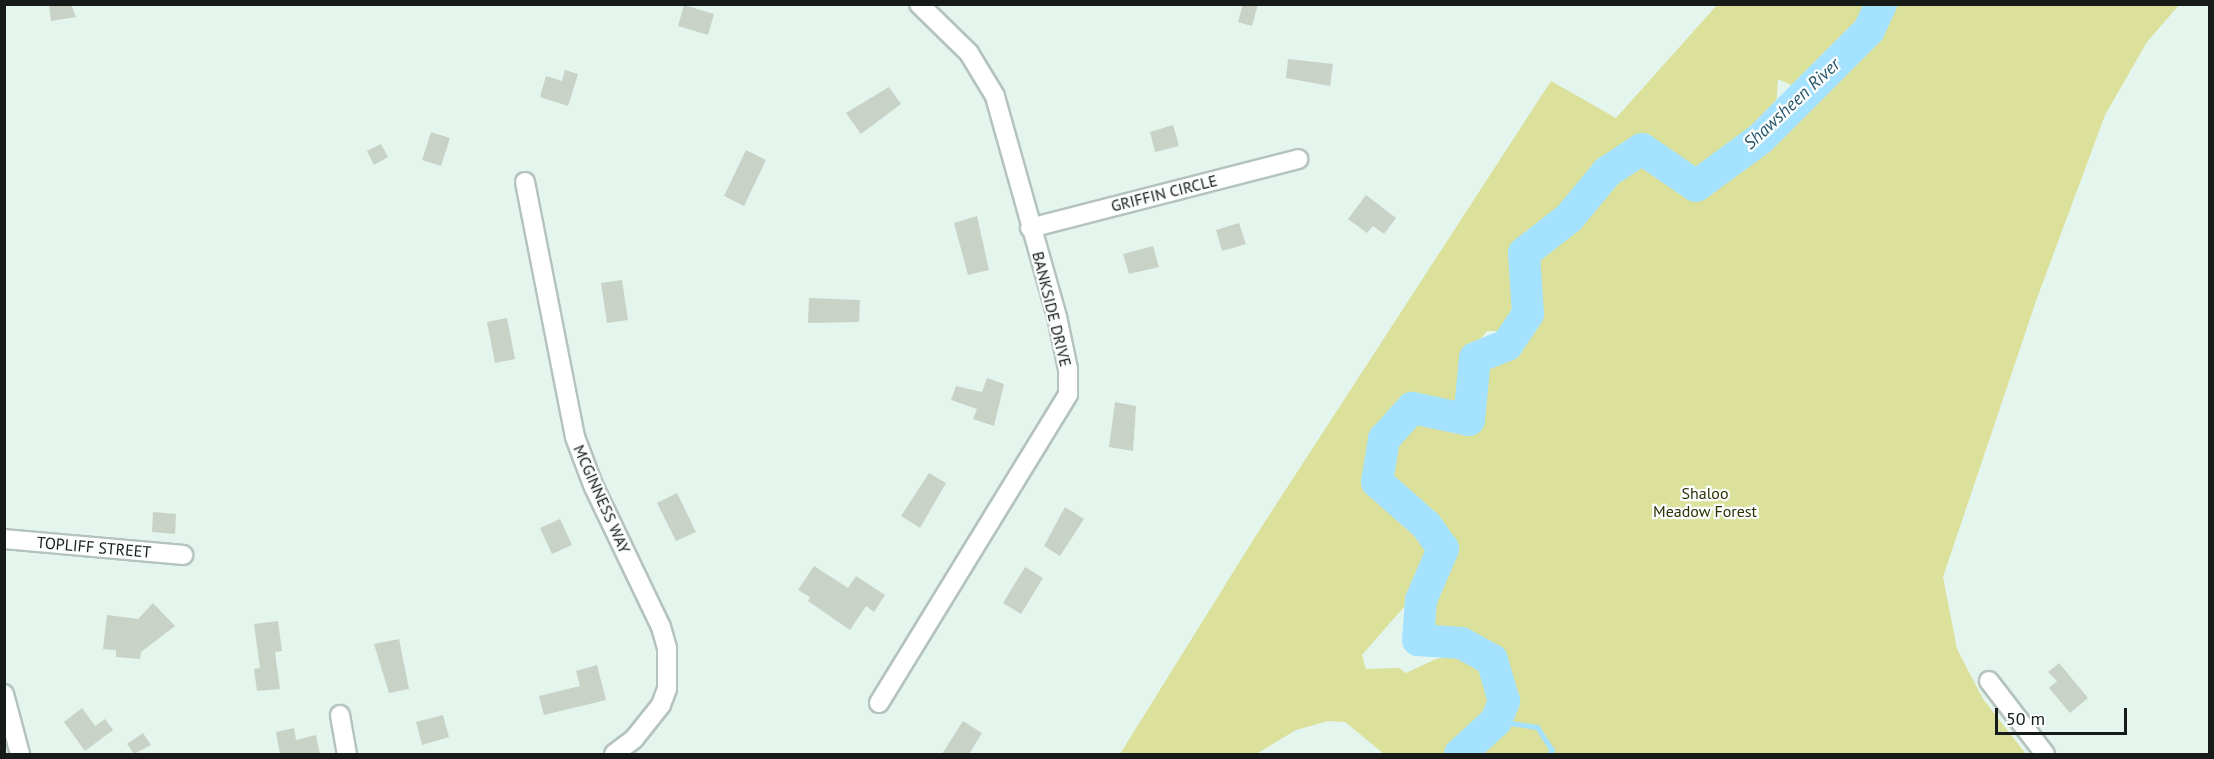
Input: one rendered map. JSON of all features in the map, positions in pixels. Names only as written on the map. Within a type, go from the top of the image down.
[{"type":"street","name":"BANKSIDE DRIVE","points":[[879,703],[1068,394],[1068,369],[1059,327],[995,96],[985,75],[969,53],[919,4]]},
{"type":"street","name":"GRIFFIN CIRCLE","points":[[1030,228],[1298,159]]},
{"type":"street","name":"MCGINNESS WAY","points":[[525,182],[575,437],[592,485],[667,648],[668,689],[661,705],[634,739],[614,754]]},
{"type":"street","name":"TOPLIFF STREET","points":[[4,539],[183,555]]},
{"type":"street","points":[[1989,681],[2045,754]]},
{"type":"street","points":[[4,694],[20,754]]},
{"type":"street","points":[[340,715],[347,754]]},
{"type":"green space","name":"Shaloo Meadow Forest","points":[[1718,4],[2179,5],[2147,42],[2105,115],[2036,301],[1943,577],[1957,649],[1983,699],[2026,754],[1460,754],[1496,721],[1504,701],[1492,660],[1461,643],[1418,640],[1421,600],[1431,576],[1362,655],[1366,669],[1399,668],[1406,673],[1436,659],[1472,653],[1480,656],[1498,696],[1498,705],[1484,725],[1453,743],[1445,754],[1384,754],[1345,722],[1328,721],[1296,730],[1256,754],[1120,754],[1255,537],[1551,81],[1616,118]],"holes":[[[1778,79],[1805,91],[1757,141],[1775,119]],[[1672,169],[1695,169],[1708,177],[1696,185]],[[1487,331],[1501,331],[1511,339],[1507,345],[1475,358],[1473,377],[1469,365],[1482,347],[1481,338]],[[1445,407],[1470,408],[1469,419],[1423,410]],[[1377,482],[1425,525],[1394,511]]]},
{"type":"building","points":[[49,4],[71,4],[76,17],[51,21]]},
{"type":"building","points":[[1243,4],[1258,4],[1252,26],[1238,22]]},
{"type":"building","points":[[684,5],[714,14],[708,35],[678,26]]},
{"type":"building","points":[[1288,59],[1333,64],[1330,86],[1286,78]]},
{"type":"building","points":[[565,70],[578,74],[568,106],[540,97],[546,76],[562,81]]},
{"type":"building","points":[[889,87],[901,104],[861,134],[846,113]]},
{"type":"building","points":[[1173,125],[1179,146],[1155,152],[1150,132]]},
{"type":"building","points":[[431,132],[450,138],[441,166],[422,160]]},
{"type":"building","points":[[381,144],[388,157],[374,165],[367,151]]},
{"type":"building","points":[[746,150],[766,160],[744,206],[724,196]]},
{"type":"building","points":[[1366,195],[1396,218],[1384,234],[1373,226],[1367,233],[1348,219]]},
{"type":"building","points":[[977,216],[989,270],[968,275],[954,223]]},
{"type":"building","points":[[1239,223],[1246,244],[1222,251],[1216,230]]},
{"type":"building","points":[[1153,246],[1159,267],[1129,274],[1123,254]]},
{"type":"building","points":[[622,280],[628,320],[607,323],[601,283]]},
{"type":"building","points":[[809,298],[860,300],[859,322],[808,323]]},
{"type":"building","points":[[507,318],[515,359],[495,363],[487,322]]},
{"type":"building","points":[[987,378],[1004,384],[994,426],[973,419],[977,409],[951,400],[956,386],[982,392]]},
{"type":"building","points":[[1115,402],[1136,406],[1133,451],[1109,447]]},
{"type":"building","points":[[929,473],[946,483],[920,528],[901,516]]},
{"type":"building","points":[[677,493],[696,532],[676,541],[657,503]]},
{"type":"building","points":[[1065,507],[1084,519],[1060,556],[1044,546]]},
{"type":"building","points":[[153,512],[176,514],[175,534],[152,532]]},
{"type":"building","points":[[560,519],[572,545],[552,554],[540,528]]},
{"type":"building","points":[[814,566],[848,588],[856,576],[885,595],[874,612],[866,606],[850,630],[808,601],[810,597],[798,590]]},
{"type":"building","points":[[1025,567],[1043,578],[1021,614],[1003,603]]},
{"type":"building","points":[[153,603],[175,626],[141,652],[140,659],[116,657],[116,650],[103,649],[107,615],[138,619]]},
{"type":"building","points":[[278,621],[282,651],[275,652],[280,689],[257,691],[254,669],[260,668],[254,624]]},
{"type":"building","points":[[399,639],[409,689],[389,693],[374,644]]},
{"type":"building","points":[[2059,663],[2088,698],[2070,713],[2049,688],[2057,681],[2048,672]]},
{"type":"building","points":[[597,665],[606,700],[544,715],[539,696],[580,686],[576,671]]},
{"type":"building","points":[[82,708],[95,726],[105,719],[113,730],[85,751],[64,722]]},
{"type":"building","points":[[443,715],[449,737],[422,745],[416,722]]},
{"type":"building","points":[[963,721],[982,733],[969,754],[942,754]]},
{"type":"building","points":[[294,728],[296,740],[316,735],[320,754],[280,754],[276,732]]},
{"type":"building","points":[[143,733],[151,745],[134,754],[127,744]]},
{"type":"waterway","name":"Shawsheen River","points":[[1460,754],[1496,721],[1504,701],[1492,660],[1461,643],[1418,640],[1421,600],[1443,549],[1426,525],[1377,482],[1384,439],[1412,408],[1469,420],[1475,358],[1507,345],[1528,314],[1524,253],[1569,218],[1607,172],[1642,149],[1696,186],[1760,139],[1869,30],[1881,4]]},
{"type":"waterway","points":[[1496,721],[1537,727],[1552,750],[1549,754]]}]
